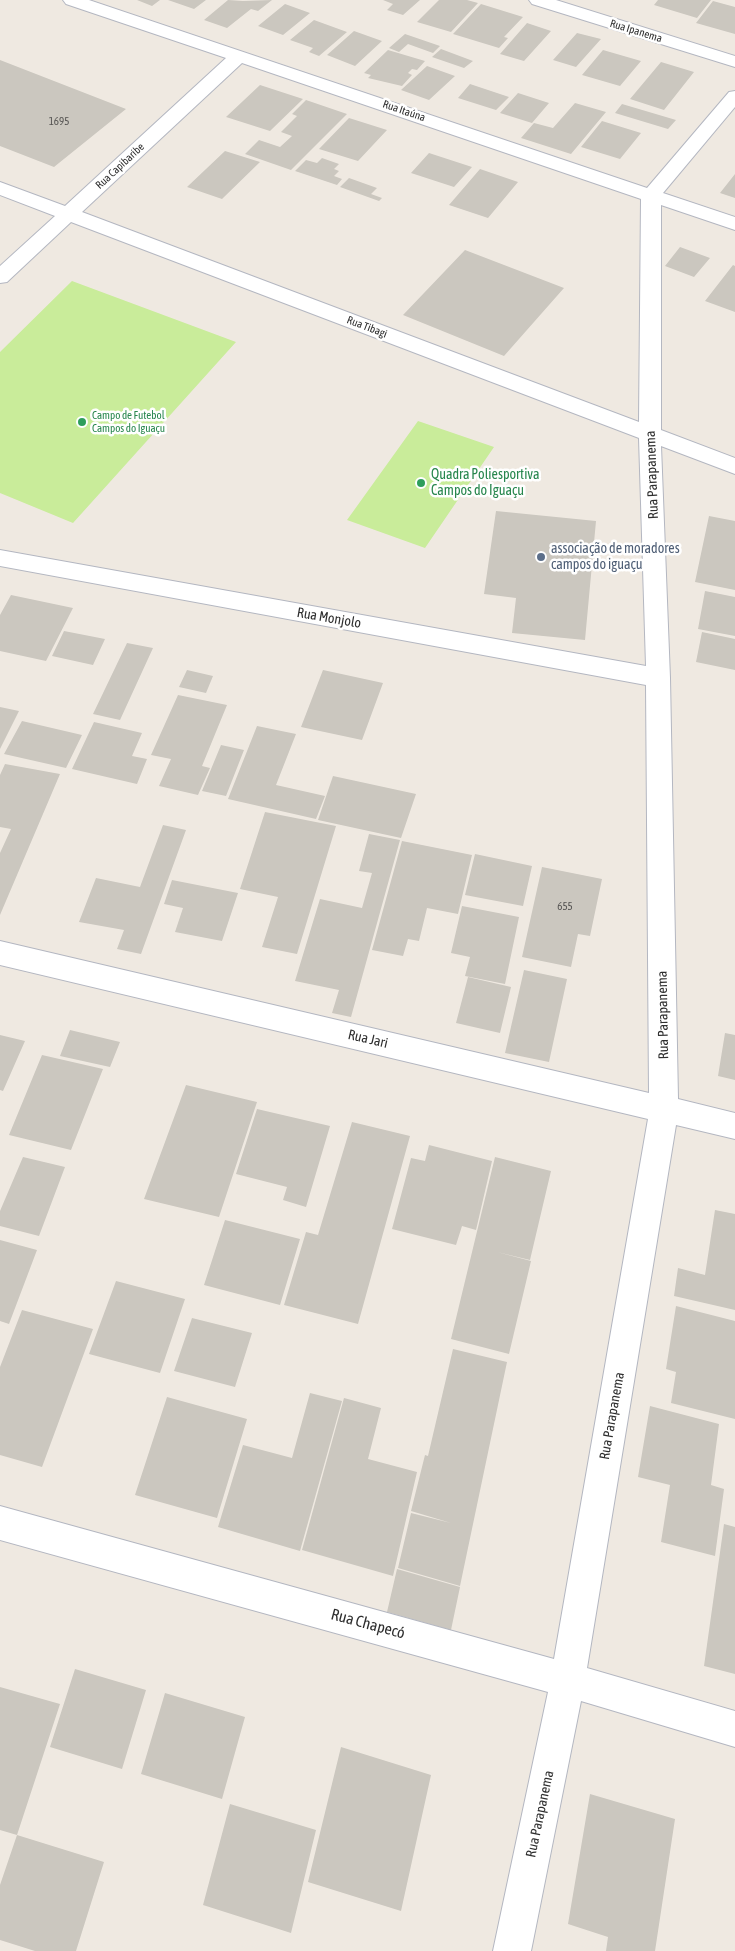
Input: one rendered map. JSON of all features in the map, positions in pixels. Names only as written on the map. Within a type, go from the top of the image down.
[{"type":"street","name":"Rua Itaúna","points":[[72,0],[240,55],[735,224]]},
{"type":"street","name":"Rua Ipanema","points":[[538,0],[735,62]]},
{"type":"street","name":"Rua Capibaribe","points":[[0,277],[240,55]]},
{"type":"street","points":[[651,195],[735,96]]},
{"type":"street","name":"Rua Tibagi","points":[[0,188],[735,466]]},
{"type":"street","name":"Rua Parapanema","points":[[512,1951],[568,1680],[664,1108],[658,678],[650,434],[651,195]]},
{"type":"street","name":"Rua Monjolo","points":[[0,558],[658,678]]},
{"type":"street","name":"Rua Jari","points":[[0,953],[735,1126]]},
{"type":"street","name":"Rua Chapecó","points":[[0,1523],[568,1680],[735,1729]]},
{"type":"green space","name":"Campo de Futebol Campos do Iguaçu","points":[[72,281],[236,342],[73,523],[0,493],[0,352]]},
{"type":"green space","name":"Quadra Poliesportiva Campos do Iguaçu","points":[[418,421],[494,447],[425,548],[347,520]]},
{"type":"building","points":[[137,0],[160,0],[152,6]]},
{"type":"building","points":[[168,0],[206,0],[194,9]]},
{"type":"building","points":[[228,0],[272,0],[258,11],[251,9],[227,28],[204,20]]},
{"type":"building","points":[[383,0],[420,0],[403,15],[387,10],[393,4]]},
{"type":"building","points":[[439,0],[467,0],[478,3],[451,32],[417,22]]},
{"type":"building","points":[[658,0],[711,0],[697,18],[654,5]]},
{"type":"building","points":[[713,1],[735,7],[735,34],[696,23]]},
{"type":"building","points":[[285,4],[310,13],[283,35],[258,26]]},
{"type":"building","points":[[481,4],[523,17],[504,37],[508,38],[499,48],[453,34]]},
{"type":"building","points":[[314,20],[347,32],[319,56],[309,52],[313,48],[290,40]]},
{"type":"building","points":[[527,23],[551,31],[524,61],[500,54]]},
{"type":"building","points":[[354,31],[382,41],[355,66],[327,55]]},
{"type":"building","points":[[577,33],[601,39],[576,67],[553,60]]},
{"type":"building","points":[[405,34],[440,46],[433,53],[408,44],[399,52],[389,48]]},
{"type":"building","points":[[441,49],[473,61],[464,68],[432,57]]},
{"type":"building","points":[[388,50],[425,61],[417,70],[412,69],[408,73],[412,75],[402,86],[368,78],[371,75],[364,73]]},
{"type":"building","points":[[603,50],[641,61],[620,86],[582,75]]},
{"type":"building","points":[[0,60],[126,109],[54,167],[0,146]]},
{"type":"building","points":[[661,62],[694,72],[664,110],[630,99]]},
{"type":"building","points":[[427,66],[455,76],[429,100],[401,90]]},
{"type":"building","points":[[470,84],[509,97],[496,110],[458,98]]},
{"type":"building","points":[[260,85],[303,99],[270,131],[226,117]]},
{"type":"building","points":[[518,93],[549,103],[532,123],[500,113]]},
{"type":"building","points":[[306,100],[347,114],[291,170],[245,154],[259,140],[280,147],[292,136],[281,132],[297,116],[292,114]]},
{"type":"building","points":[[575,103],[606,112],[571,154],[521,138],[534,123],[553,128]]},
{"type":"building","points":[[622,104],[676,120],[668,129],[615,113]]},
{"type":"building","points":[[349,118],[387,130],[358,161],[319,149]]},
{"type":"building","points":[[602,121],[641,133],[620,159],[581,147]]},
{"type":"building","points":[[225,151],[260,162],[222,199],[187,187]]},
{"type":"building","points":[[429,153],[472,167],[454,187],[411,173]]},
{"type":"building","points":[[322,158],[339,164],[334,169],[339,171],[334,176],[342,179],[337,185],[295,171],[306,160],[317,163]]},
{"type":"building","points":[[480,169],[518,182],[488,218],[449,205]]},
{"type":"building","points":[[735,174],[735,198],[720,193]]},
{"type":"building","points":[[349,178],[377,188],[371,194],[382,198],[379,201],[340,187]]},
{"type":"building","points":[[680,247],[710,258],[694,277],[665,266]]},
{"type":"building","points":[[465,250],[564,288],[504,356],[403,315]]},
{"type":"building","points":[[733,265],[735,266],[735,312],[705,301]]},
{"type":"building","name":"associação de moradores campos do iguaçu","points":[[496,511],[596,521],[585,640],[512,633],[516,598],[484,594]]},
{"type":"building","points":[[709,516],[735,521],[735,590],[695,582]]},
{"type":"building","points":[[705,591],[735,597],[735,636],[698,629]]},
{"type":"building","points":[[11,595],[73,608],[46,661],[0,651],[0,615]]},
{"type":"building","points":[[64,631],[105,639],[93,665],[52,656]]},
{"type":"building","points":[[702,632],[735,639],[735,670],[696,662]]},
{"type":"building","points":[[127,643],[153,648],[120,720],[93,714]]},
{"type":"building","points":[[187,670],[213,676],[206,693],[179,687]]},
{"type":"building","points":[[323,670],[383,683],[362,740],[301,727]]},
{"type":"building","points":[[178,695],[227,705],[202,766],[210,768],[198,795],[159,786],[171,759],[151,755]]},
{"type":"building","points":[[0,707],[19,711],[0,749]]},
{"type":"building","points":[[22,721],[82,735],[66,768],[4,754]]},
{"type":"building","points":[[94,722],[142,733],[132,756],[147,759],[137,784],[72,769]]},
{"type":"building","points":[[257,726],[296,734],[276,785],[325,796],[316,819],[228,799]]},
{"type":"building","points":[[221,745],[244,750],[226,796],[202,791]]},
{"type":"building","points":[[5,764],[60,774],[0,915],[0,853],[11,829],[0,827],[0,775]]},
{"type":"building","points":[[333,776],[416,794],[401,838],[318,820]]},
{"type":"building","points":[[265,812],[336,826],[297,954],[262,947],[278,897],[240,889]]},
{"type":"building","points":[[163,825],[186,830],[141,954],[117,949],[124,930],[79,922],[96,878],[140,887]]},
{"type":"building","points":[[369,834],[400,840],[351,1017],[332,1013],[339,990],[295,981],[320,899],[362,908],[372,873],[359,871]]},
{"type":"building","points":[[402,841],[472,855],[458,914],[427,908],[419,941],[408,939],[403,956],[372,950]]},
{"type":"building","points":[[475,854],[532,866],[523,906],[465,895]]},
{"type":"building","points":[[542,867],[602,879],[590,936],[578,934],[571,967],[522,957]]},
{"type":"building","points":[[172,880],[238,893],[222,941],[175,932],[183,908],[164,904]]},
{"type":"building","points":[[462,906],[519,917],[505,984],[465,976],[470,957],[451,953]]},
{"type":"building","points":[[524,970],[567,979],[549,1062],[505,1053]]},
{"type":"building","points":[[468,977],[511,987],[500,1033],[456,1023]]},
{"type":"building","points":[[70,1030],[120,1042],[110,1067],[60,1056]]},
{"type":"building","points":[[725,1033],[735,1035],[735,1080],[718,1076]]},
{"type":"building","points":[[0,1035],[25,1041],[3,1091],[0,1090]]},
{"type":"building","points":[[42,1055],[103,1069],[71,1150],[9,1135]]},
{"type":"building","points":[[186,1085],[257,1102],[219,1217],[144,1199]]},
{"type":"building","points":[[257,1109],[330,1126],[306,1207],[283,1200],[287,1187],[236,1174]]},
{"type":"building","points":[[352,1122],[410,1136],[358,1324],[284,1305],[306,1232],[318,1235]]},
{"type":"building","points":[[429,1145],[492,1161],[476,1230],[462,1226],[456,1245],[392,1229],[411,1158],[425,1161]]},
{"type":"building","points":[[23,1157],[65,1167],[39,1236],[0,1226],[0,1211]]},
{"type":"building","points":[[495,1157],[551,1171],[530,1260],[497,1252],[531,1261],[509,1354],[451,1339]]},
{"type":"building","points":[[715,1210],[735,1214],[735,1310],[674,1296],[678,1268],[705,1275]]},
{"type":"building","points":[[225,1220],[300,1239],[280,1305],[204,1285]]},
{"type":"building","points":[[0,1240],[37,1250],[9,1324],[0,1321]]},
{"type":"building","points":[[116,1281],[185,1299],[160,1373],[89,1354]]},
{"type":"building","points":[[676,1306],[735,1321],[735,1419],[671,1403],[676,1372],[666,1369]]},
{"type":"building","points":[[22,1310],[93,1329],[42,1467],[0,1455],[0,1367]]},
{"type":"building","points":[[192,1318],[252,1333],[235,1387],[174,1371]]},
{"type":"building","points":[[453,1349],[507,1362],[460,1586],[398,1568],[411,1513],[451,1523],[411,1511],[425,1455],[428,1456]]},
{"type":"building","points":[[310,1393],[342,1401],[300,1551],[218,1527],[243,1445],[292,1458]]},
{"type":"building","points":[[167,1397],[247,1419],[217,1518],[135,1495]]},
{"type":"building","points":[[344,1398],[381,1408],[368,1459],[417,1472],[393,1576],[302,1550]]},
{"type":"building","points":[[650,1406],[719,1424],[711,1485],[724,1489],[715,1556],[661,1542],[670,1485],[638,1477]]},
{"type":"building","points":[[724,1524],[735,1527],[735,1674],[704,1666]]},
{"type":"building","points":[[397,1569],[460,1587],[451,1630],[387,1612]]},
{"type":"building","points":[[75,1669],[146,1690],[122,1769],[50,1747]]},
{"type":"building","points":[[0,1687],[60,1704],[17,1835],[0,1830]]},
{"type":"building","points":[[165,1693],[245,1717],[222,1799],[141,1774]]},
{"type":"building","points":[[341,1747],[431,1775],[401,1911],[308,1882]]},
{"type":"building","points":[[590,1794],[675,1819],[655,1951],[606,1951],[608,1937],[568,1924]]},
{"type":"building","points":[[230,1804],[316,1830],[291,1933],[203,1905]]},
{"type":"building","points":[[17,1835],[104,1862],[76,1951],[35,1951],[0,1940],[0,1885]]},
{"type":"place","name":"Campo de Futebol Campos do Iguaçu","points":[[82,422]]},
{"type":"place","name":"Quadra Poliesportiva Campos do Iguaçu","points":[[421,483]]},
{"type":"place","name":"associação de moradores campos do iguaçu","points":[[541,557]]}]
